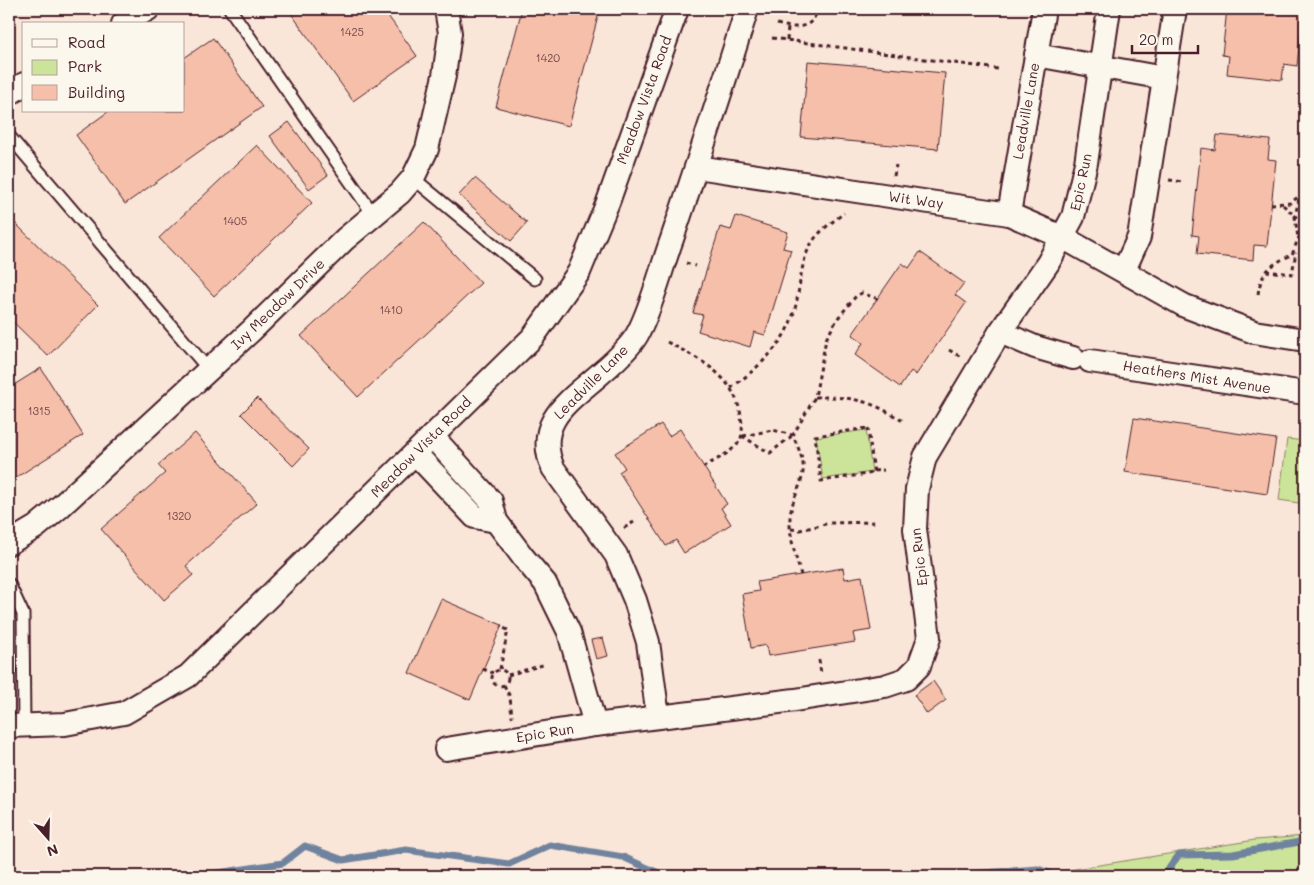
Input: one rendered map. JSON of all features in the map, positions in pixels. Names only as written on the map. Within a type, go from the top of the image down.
[{"type":"street","points":[[126,22],[148,9]]},
{"type":"street","name":"Ivy Meadow Drive","points":[[9,543],[36,527],[61,506],[209,370],[373,214],[400,193],[413,178],[427,149],[444,76],[449,47],[446,9]]},
{"type":"street","name":"Meadow Vista Road","points":[[17,726],[65,724],[124,713],[188,676],[533,337],[579,272],[608,202],[677,9]]},
{"type":"street","name":"Leadville Lane","points":[[658,717],[648,642],[634,600],[616,555],[553,468],[549,458],[548,434],[550,425],[559,410],[610,366],[639,332],[697,166],[747,9]]},
{"type":"street","name":"Leadville Lane","points":[[1009,214],[1044,9]]},
{"type":"street","name":"Epic Run","points":[[446,749],[595,725],[885,686],[906,679],[919,666],[929,638],[915,529],[917,489],[925,457],[1000,332],[1048,263],[1073,217],[1086,163],[1109,9]]},
{"type":"street","points":[[1124,270],[1139,237],[1175,9]]},
{"type":"street","points":[[1036,55],[1164,78]]},
{"type":"street","points":[[9,94],[22,85]]},
{"type":"street","name":"Wit Way","points":[[697,166],[1009,214],[1062,236],[1194,309],[1254,332],[1305,340]]},
{"type":"street","name":"Heathers Mist Avenue","points":[[1000,332],[1035,347],[1081,360],[1305,394]]},
{"type":"street","points":[[432,436],[491,500],[496,521],[545,583],[568,632],[595,725]]},
{"type":"street","points":[[415,453],[474,517],[496,521]]},
{"type":"street","points":[[461,503],[479,487]]},
{"type":"lane","points":[[230,9],[373,214]]},
{"type":"lane","points":[[9,136],[209,370]]},
{"type":"lane","points":[[413,178],[535,279]]},
{"type":"lane","points":[[9,584],[24,614],[17,726]]},
{"type":"path","points":[[776,24],[800,27],[810,23],[815,16],[816,9]]},
{"type":"path","points":[[787,40],[788,27]]},
{"type":"path","points":[[772,38],[998,69]]},
{"type":"path","points":[[1265,271],[1292,274],[1298,239],[1295,216],[1300,198],[1305,192]]},
{"type":"path","points":[[1272,204],[1283,205],[1300,198]]},
{"type":"path","points":[[1283,205],[1305,226]]},
{"type":"path","points":[[731,388],[755,370],[775,348],[790,323],[798,300],[806,254],[814,239],[844,213]]},
{"type":"path","points":[[1298,239],[1305,231]]},
{"type":"path","points":[[1258,294],[1259,283],[1265,271],[1271,265],[1292,255],[1296,249]]},
{"type":"path","points":[[742,436],[770,453],[793,435],[815,397],[826,339],[838,318],[856,296],[862,293],[878,299]]},
{"type":"path","points":[[668,342],[720,373],[731,388],[739,408],[742,436],[734,447],[704,467]]},
{"type":"path","points":[[815,397],[840,396],[864,400],[886,409],[904,422]]},
{"type":"path","points":[[874,471],[868,428],[814,436],[821,481],[884,470]]},
{"type":"path","points":[[742,436],[773,430],[793,435]]},
{"type":"path","points":[[793,435],[803,470],[792,501],[791,529],[801,575]]},
{"type":"path","points":[[791,529],[800,530],[830,523],[878,522]]},
{"type":"path","points":[[503,628],[508,630],[500,669],[494,673],[492,678],[494,683],[499,686],[504,685],[508,681],[508,674]]},
{"type":"path","points":[[500,669],[508,674],[546,664]]},
{"type":"path","points":[[483,669],[494,673]]},
{"type":"path","points":[[504,685],[510,703]]},
{"type":"green space","points":[[866,430],[872,472],[823,479],[816,437]]},
{"type":"green space","points":[[1287,439],[1305,441],[1305,504],[1279,500]]},
{"type":"green space","points":[[1305,836],[1305,876],[1031,876],[1255,840]]},
{"type":"building","points":[[288,9],[383,9],[417,56],[353,101]]},
{"type":"building","points":[[522,9],[600,9],[569,126],[496,107]]},
{"type":"building","points":[[1227,9],[1303,9],[1297,66],[1284,64],[1282,80],[1227,74],[1229,56],[1222,55]]},
{"type":"building","points":[[213,38],[262,107],[125,204],[76,135],[108,112],[185,112],[185,57]]},
{"type":"building","points":[[808,61],[945,73],[938,149],[801,137]]},
{"type":"building","points":[[289,122],[328,175],[309,189],[270,136]]},
{"type":"building","points":[[1217,135],[1270,140],[1268,159],[1276,160],[1267,246],[1254,245],[1253,260],[1197,254],[1199,236],[1192,235],[1201,148],[1215,150]]},
{"type":"building","points":[[257,145],[312,203],[214,296],[159,238]]},
{"type":"building","points":[[475,178],[527,223],[511,241],[459,195]]},
{"type":"building","points":[[736,216],[788,232],[783,248],[791,250],[765,335],[754,332],[750,347],[698,331],[703,315],[693,313],[720,227],[731,230]]},
{"type":"building","points":[[9,217],[98,305],[48,356],[9,318]]},
{"type":"building","points":[[424,222],[481,283],[358,397],[301,336]]},
{"type":"building","points":[[920,252],[964,283],[955,295],[966,303],[916,375],[911,371],[900,387],[855,355],[863,343],[852,335],[902,263],[909,268]]},
{"type":"building","points":[[41,368],[83,435],[9,482],[9,388]]},
{"type":"building","points":[[257,398],[309,449],[293,466],[241,414]]},
{"type":"building","points":[[1134,418],[1276,439],[1267,494],[1125,472]]},
{"type":"building","points":[[661,424],[669,436],[680,429],[727,504],[721,508],[731,524],[684,553],[676,540],[666,546],[619,472],[625,468],[615,453]]},
{"type":"building","points":[[195,433],[257,503],[186,566],[193,575],[164,600],[101,529],[165,473],[158,465]]},
{"type":"building","points":[[843,568],[845,579],[862,576],[871,630],[853,633],[855,642],[768,656],[766,645],[751,648],[742,594],[759,591],[757,582]]},
{"type":"building","points":[[441,599],[502,625],[470,700],[409,673]]},
{"type":"building","points":[[603,638],[608,656],[596,659],[591,640]]},
{"type":"building","points":[[933,681],[946,700],[927,714],[914,695]]},
{"type":"waterway","points":[[1163,876],[1179,855],[1233,854],[1305,841]]},
{"type":"waterway","points":[[198,876],[283,863],[305,846],[343,860],[406,850],[509,864],[550,845],[623,857],[665,876]]},
{"type":"waterway","points":[[941,876],[1038,869],[1057,876]]}]
